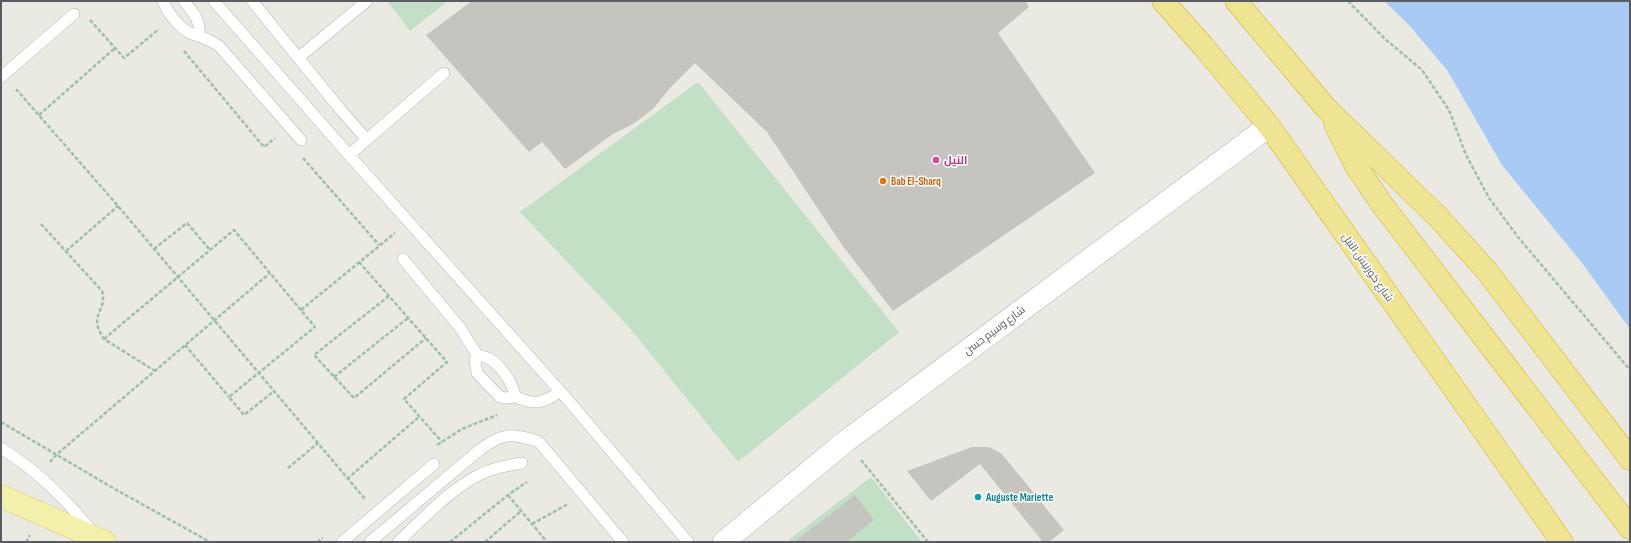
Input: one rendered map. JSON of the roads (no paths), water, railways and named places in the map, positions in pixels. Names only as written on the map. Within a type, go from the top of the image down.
[{"type":"highway","name":"شارع كورنيش النيل","points":[[1163,1],[1203,46],[1269,126],[1555,536]]},
{"type":"highway","points":[[1236,1],[1326,108],[1438,217],[1486,270],[1630,459]]},
{"type":"highway","points":[[1326,108],[1356,166],[1382,203],[1630,528]]},
{"type":"main road","points":[[1,496],[102,540]]},
{"type":"street","name":"شارع وسيم حسن","points":[[724,542],[846,442],[1269,126]]},
{"type":"lane","points":[[163,1],[181,26],[192,34],[206,38],[220,47],[301,140]]},
{"type":"lane","points":[[184,1],[198,21],[200,28],[198,36]]},
{"type":"lane","points":[[214,1],[408,222],[560,391],[688,542]]},
{"type":"lane","points":[[252,1],[367,140]]},
{"type":"lane","points":[[298,58],[366,1]]},
{"type":"lane","points":[[1,76],[74,14]]},
{"type":"lane","points":[[349,155],[444,73]]},
{"type":"lane","points":[[404,259],[461,329],[477,355],[475,368],[481,378],[500,397],[515,397],[532,402],[539,402],[550,398],[560,391]]},
{"type":"lane","points":[[477,355],[488,358],[497,366],[511,385],[515,397]]},
{"type":"lane","points":[[370,542],[477,452],[493,441],[508,435],[522,436],[539,442],[623,542]]},
{"type":"lane","points":[[1,448],[40,475],[102,540]]},
{"type":"lane","points":[[398,542],[466,482],[490,470],[502,466],[522,463]]},
{"type":"lane","points":[[342,542],[434,464]]},
{"type":"water","points":[[1384,1],[1630,1],[1630,329],[1582,263],[1502,165],[1447,70],[1408,24]]},
{"type":"place","name":"النيل","points":[[936,160]]},
{"type":"place","name":"Bab El-Sharq","points":[[883,181]]},
{"type":"place","name":"Auguste Mariette","points":[[978,497]]}]
